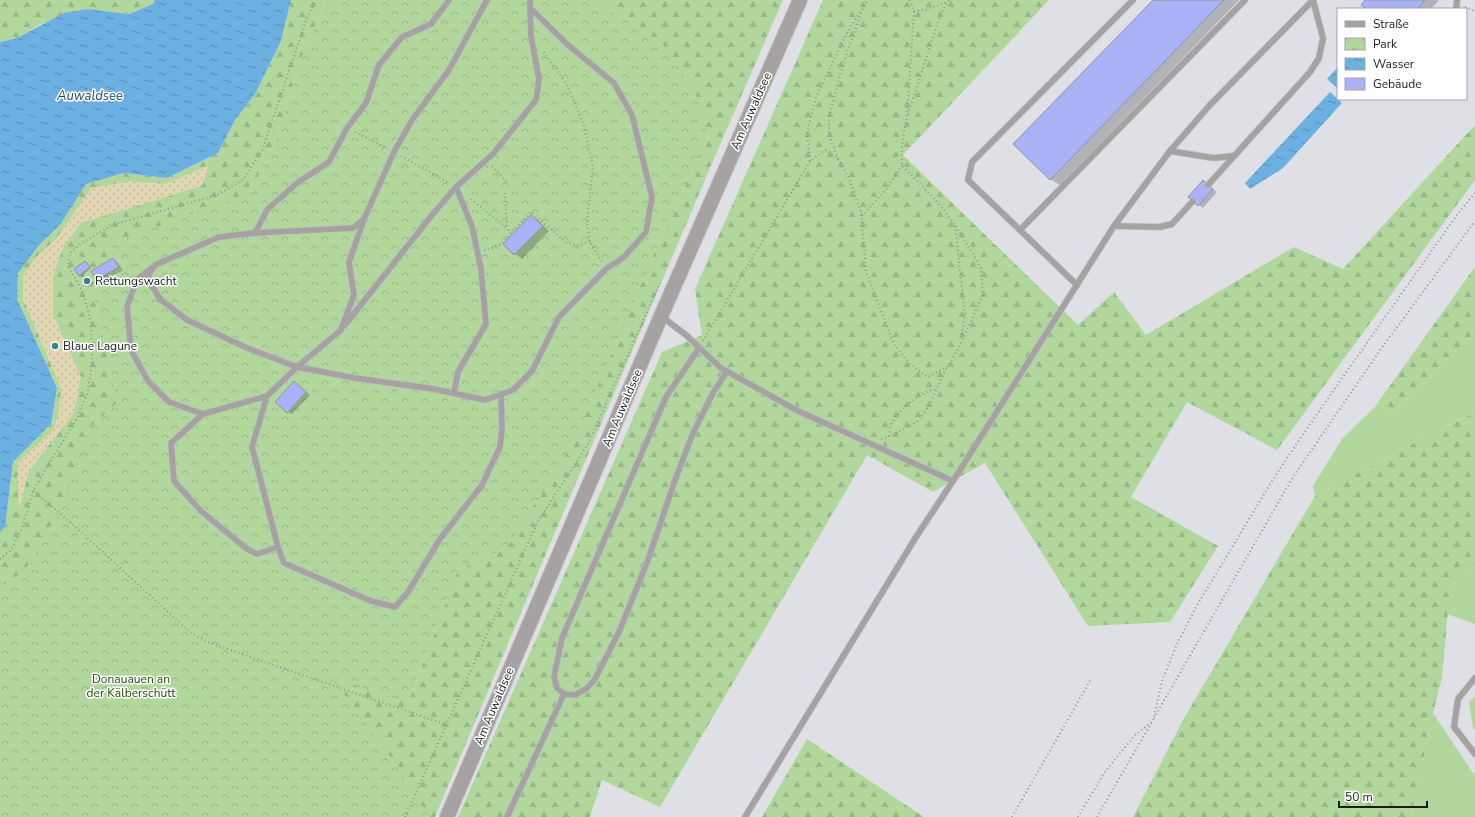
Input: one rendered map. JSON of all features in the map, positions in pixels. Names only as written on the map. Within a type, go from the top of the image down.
[{"type":"street","name":"Am Auwaldsee","points":[[447,817],[661,316],[800,0]]},
{"type":"lane","points":[[255,233],[267,210],[297,183],[329,162],[347,128],[366,103],[379,65],[402,37],[431,24],[449,0]]},
{"type":"lane","points":[[341,330],[354,295],[348,262],[364,219],[394,152],[412,120],[448,70],[487,0]]},
{"type":"lane","points":[[278,547],[258,554],[247,549],[201,511],[174,481],[171,443],[203,414],[267,396],[297,367],[341,330],[456,187],[493,154],[536,100],[538,79],[531,36],[530,0]]},
{"type":"lane","points":[[1077,285],[968,180],[972,162],[1133,0]]},
{"type":"lane","points":[[1020,230],[1244,0]]},
{"type":"lane","points":[[745,817],[916,537],[1114,226],[1170,152],[1209,106],[1313,0]]},
{"type":"lane","points":[[1208,185],[1310,72],[1319,58],[1323,38],[1313,0]]},
{"type":"lane","points":[[155,265],[147,278],[160,299],[187,320],[247,348],[297,367],[355,378],[434,389],[485,400],[513,390],[532,371],[559,317],[606,270],[624,258],[646,232],[652,197],[632,115],[614,83],[568,45],[530,8]]},
{"type":"lane","points":[[1170,152],[1214,158],[1233,156]]},
{"type":"lane","points":[[454,393],[458,372],[486,324],[481,269],[472,226],[456,187]]},
{"type":"lane","points":[[1114,226],[1160,227],[1172,224],[1193,201]]},
{"type":"lane","points":[[203,414],[170,402],[148,381],[131,350],[126,307],[138,279],[155,265],[220,237],[255,233],[352,228],[364,219]]},
{"type":"lane","points":[[661,316],[686,335],[727,372],[796,410],[953,480]]},
{"type":"lane","points":[[700,348],[666,397],[562,638],[554,677],[557,688],[564,694],[575,695],[586,689],[594,679],[619,632],[648,560],[674,483],[693,433],[714,392],[727,372]]},
{"type":"lane","points":[[267,396],[252,447],[278,547],[284,563],[371,601],[395,607],[408,592],[440,539],[482,485],[500,447],[502,429],[500,394]]},
{"type":"lane","points":[[1475,678],[1458,699],[1454,727],[1475,754]]},
{"type":"lane","points":[[507,817],[564,694]]},
{"type":"path","points":[[810,161],[807,133],[816,97],[848,31],[867,0]]},
{"type":"path","points":[[862,216],[886,190],[902,165],[902,144],[907,117],[914,11],[910,0]]},
{"type":"path","points":[[914,11],[925,10],[952,0]]},
{"type":"path","points":[[907,117],[938,22],[947,2]]},
{"type":"path","points":[[863,8],[844,61],[829,116],[829,135],[838,159],[849,178],[862,216],[866,272],[894,344],[910,364],[928,377],[948,366]]},
{"type":"path","points":[[543,52],[567,86],[584,126],[593,167],[587,223],[590,242],[606,270]]},
{"type":"path","points":[[347,128],[394,152],[456,187],[511,232]]},
{"type":"path","points":[[700,348],[810,161],[826,150],[838,159]]},
{"type":"path","points":[[486,160],[508,183]]},
{"type":"path","points":[[868,443],[889,436],[919,420],[958,349],[983,295],[981,268],[955,224],[940,204],[902,165]]},
{"type":"path","points":[[505,192],[507,229]]},
{"type":"path","points":[[1078,817],[1104,773],[1135,735],[1152,721],[1162,681],[1177,644],[1196,607],[1292,449],[1457,215],[1475,193]]},
{"type":"path","points":[[477,251],[490,249],[500,245],[531,212],[566,243],[578,245],[590,242]]},
{"type":"path","points":[[1097,817],[1293,476],[1381,349],[1475,221]]},
{"type":"path","points":[[955,224],[965,314],[962,336],[958,349]]},
{"type":"path","points":[[405,817],[537,523],[588,444],[662,279]]},
{"type":"path","points":[[889,436],[892,422],[904,407],[923,394],[936,389]]},
{"type":"path","points":[[33,491],[60,513],[190,632],[210,643],[447,725]]},
{"type":"path","points":[[1012,817],[1091,678]]},
{"type":"green space","points":[[0,0],[155,0],[154,4],[129,14],[87,9],[41,24],[17,38],[0,42]]},
{"type":"green space","name":"Donauauen an der Kälberschütt","points":[[291,0],[330,0],[322,10],[304,51],[274,145],[257,178],[241,197],[110,244],[125,266],[92,286],[117,403],[91,427],[408,703],[458,570],[507,548],[657,247],[708,136],[600,3],[601,0],[783,0],[716,154],[435,817],[0,817],[0,532],[5,527],[13,462],[51,424],[57,388],[17,299],[18,273],[40,244],[60,225],[86,184],[124,173],[167,178],[218,153],[235,120],[255,94],[281,41]]},
{"type":"green space","name":"Donauauen an der Kälberschütt","points":[[330,0],[601,0],[600,3],[663,45],[696,94],[708,136],[657,247],[574,442],[507,548],[458,570],[408,703],[331,677],[383,745],[429,817],[0,817],[0,587],[25,570],[59,513],[91,427],[117,403],[92,286],[125,266],[110,244],[241,196],[257,178],[274,145],[304,51],[322,10]]},
{"type":"green space","points":[[823,0],[1049,0],[903,155],[1078,325],[1114,292],[1146,335],[1294,247],[1343,269],[1475,125],[1475,180],[1277,450],[1187,402],[1131,497],[1218,546],[1170,622],[1088,626],[985,463],[933,492],[867,455],[660,807],[602,780],[590,817],[458,817],[662,352],[702,335],[695,289]]},
{"type":"green space","points":[[1475,267],[1475,332],[1393,414],[1374,408]]},
{"type":"green space","points":[[1475,332],[1475,416],[1468,415],[1315,496],[1313,486],[1342,439],[1374,408],[1393,414]]},
{"type":"green space","points":[[1469,415],[1475,416],[1475,567],[1467,570],[1450,588],[1442,678],[1411,817],[1133,817],[1183,720],[1315,496]]},
{"type":"green space","points":[[1475,567],[1475,624],[1447,614],[1450,588],[1467,570]]},
{"type":"green space","points":[[1475,696],[1475,730],[1473,728],[1469,702]]},
{"type":"green space","points":[[1433,713],[1475,776],[1475,817],[1411,817]]},
{"type":"green space","points":[[807,739],[924,817],[762,817]]},
{"type":"sand","name":"Blaue Lagune","points":[[209,165],[202,186],[81,223],[63,247],[53,277],[53,314],[81,377],[74,413],[29,471],[19,509],[17,464],[54,429],[59,410],[61,389],[23,299],[23,276],[36,257],[56,239],[91,188],[130,181],[165,184]]},
{"type":"water","name":"Auwaldsee","points":[[155,0],[291,0],[281,41],[255,94],[235,120],[218,153],[167,178],[124,173],[86,184],[60,225],[40,244],[18,273],[17,299],[57,388],[51,424],[13,462],[5,527],[0,532],[0,42],[17,38],[64,13],[87,9],[129,14],[153,4]]},
{"type":"water","points":[[1337,68],[1337,88],[1327,79]]},
{"type":"water","points":[[1330,92],[1342,103],[1283,168],[1250,189],[1245,183]]},
{"type":"building","points":[[1153,0],[1224,0],[1050,180],[1013,144]]},
{"type":"building","points":[[1365,0],[1425,0],[1418,8],[1365,8],[1361,5]]},
{"type":"building","points":[[1203,180],[1213,189],[1198,206],[1188,197]]},
{"type":"building","points":[[531,215],[543,226],[514,255],[503,244]]},
{"type":"building","points":[[113,258],[119,267],[96,280],[91,271]]},
{"type":"building","points":[[85,261],[90,267],[79,276],[74,269]]},
{"type":"building","name":"Rettungswacht","points":[[87,276],[92,282],[86,286],[82,280]]},
{"type":"building","points":[[294,381],[306,392],[287,413],[275,402]]},
{"type":"place","name":"Rettungswacht","points":[[87,281]]},
{"type":"place","name":"Blaue Lagune","points":[[55,346]]}]
